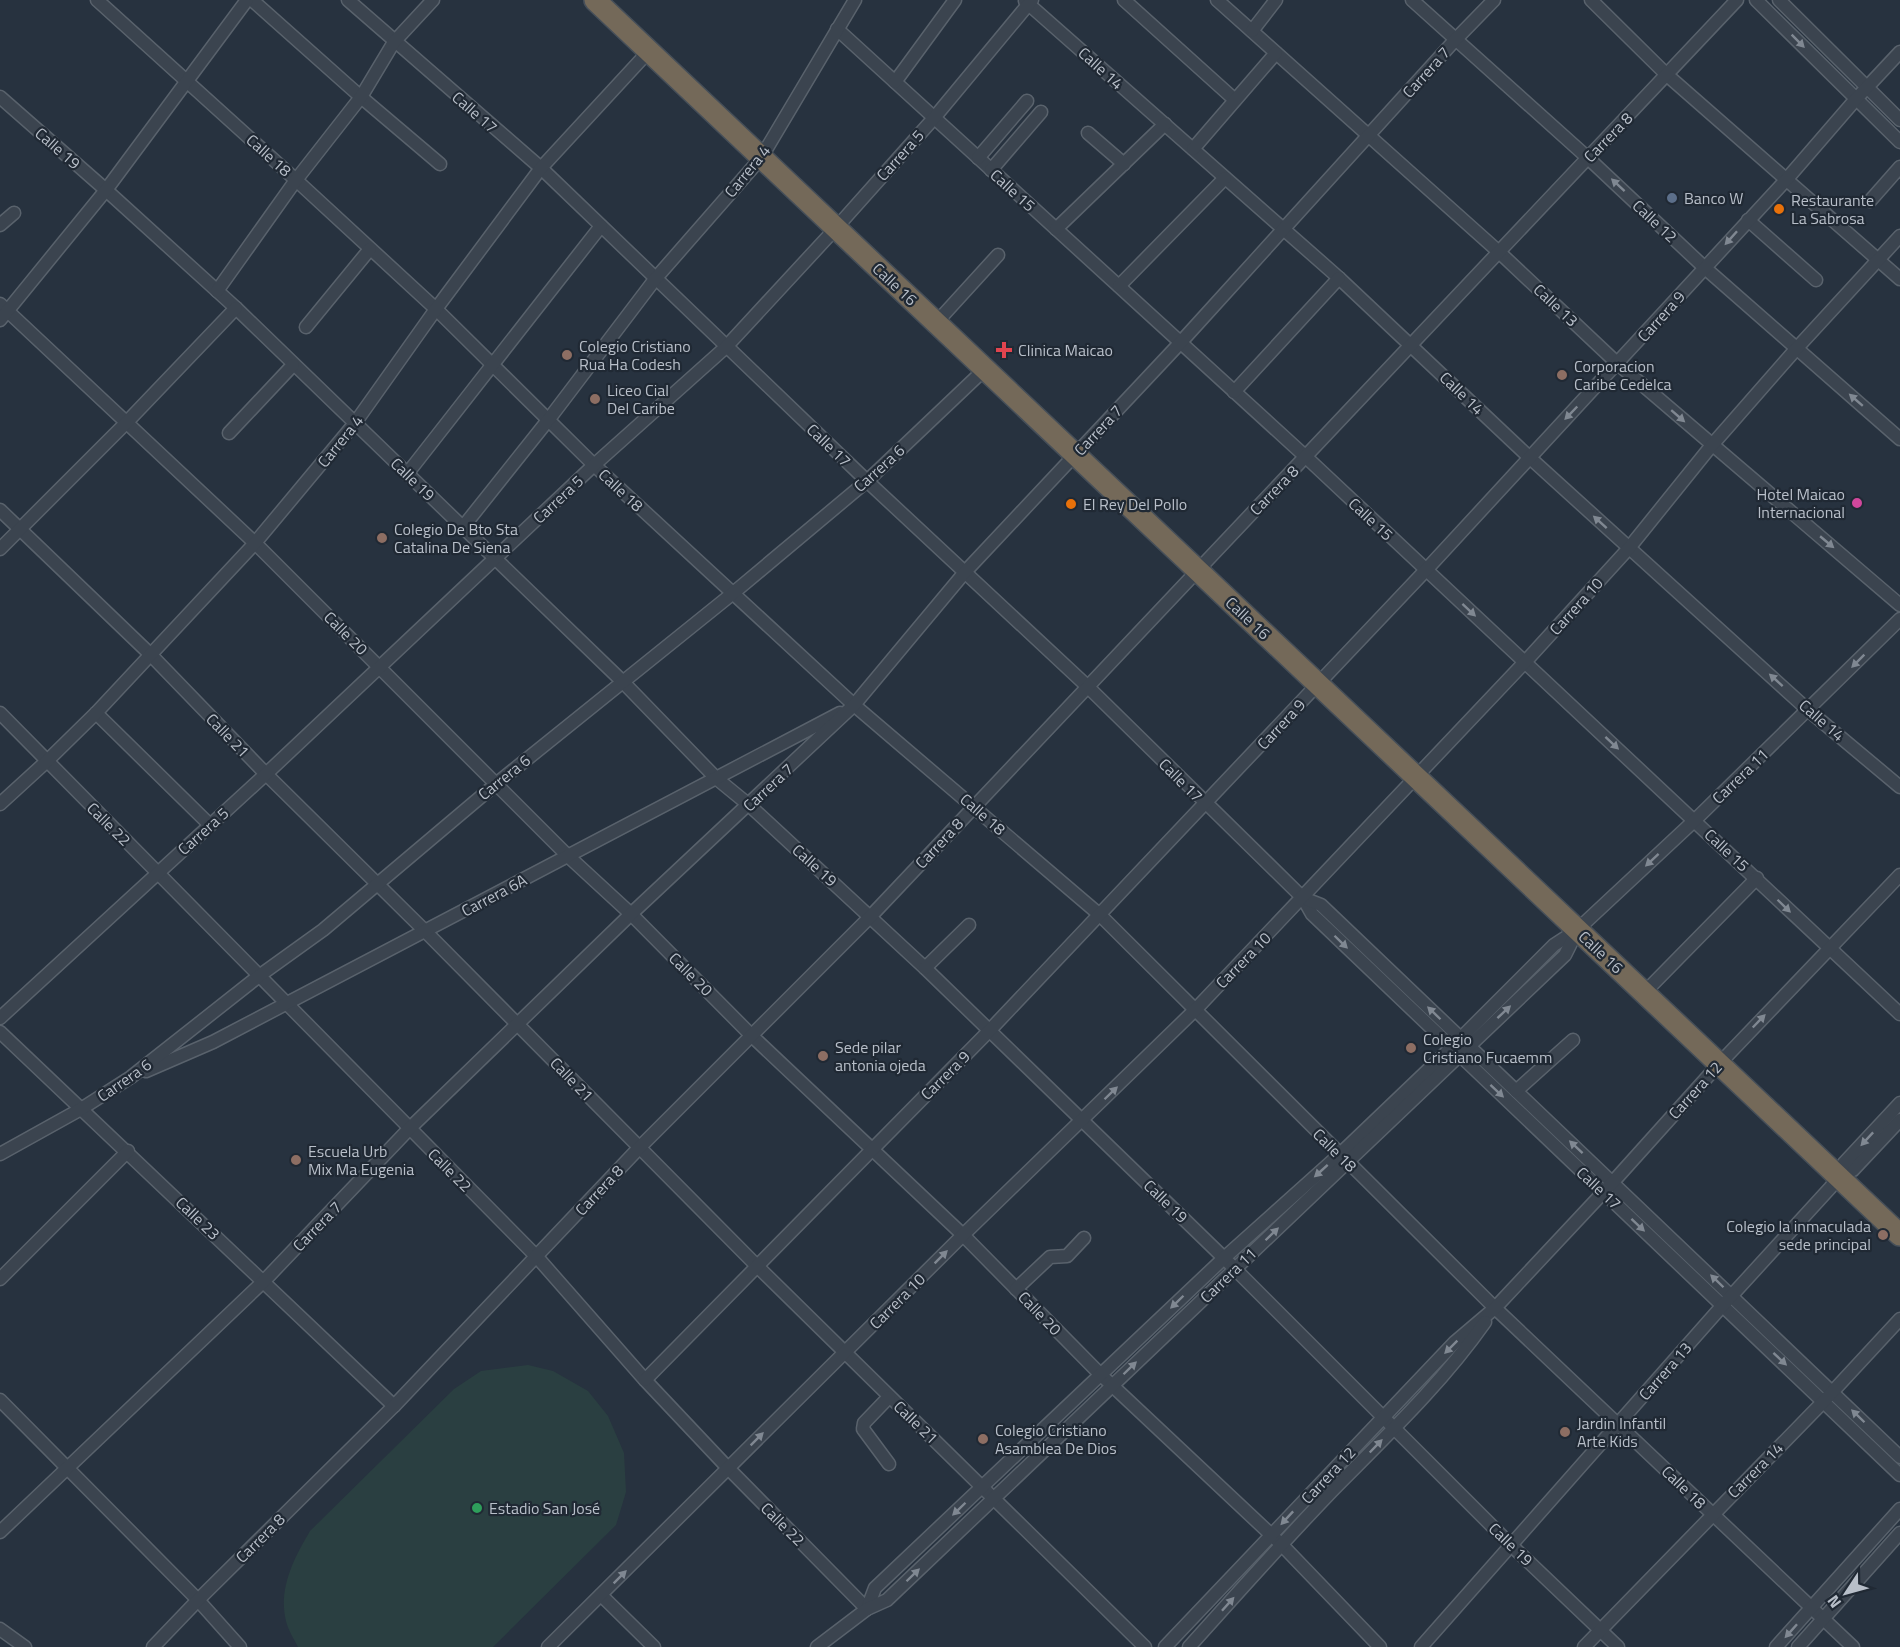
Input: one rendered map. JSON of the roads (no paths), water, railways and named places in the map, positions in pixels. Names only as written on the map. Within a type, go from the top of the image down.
[{"type":"highway","name":"Calle 16","points":[[595,0],[1900,1235]]},
{"type":"street","name":"Calle 18","points":[[97,0],[436,309],[594,465],[732,594],[854,705],[1100,915],[1495,1308],[1853,1647]]},
{"type":"street","points":[[3,312],[106,189],[247,0]]},
{"type":"street","points":[[252,0],[440,164]]},
{"type":"street","name":"Calle 17","points":[[348,0],[541,168],[867,481],[1088,686],[1303,898],[1312,914],[1900,1475]]},
{"type":"street","points":[[218,291],[296,180],[361,97],[394,42],[433,0]]},
{"type":"street","name":"Carrera 4","points":[[463,527],[549,419],[656,278],[762,158],[855,0]]},
{"type":"street","points":[[895,82],[955,0]]},
{"type":"street","points":[[1124,0],[1235,100]]},
{"type":"street","name":"Calle 13","points":[[1217,0],[1499,252],[1618,363],[1900,605]]},
{"type":"street","points":[[1252,32],[1276,0]]},
{"type":"street","name":"Calle 12","points":[[1412,0],[1588,158],[1705,268],[1900,438]]},
{"type":"street","name":"Carrera 7","points":[[0,1532],[264,1281],[409,1129],[631,914],[854,705],[965,572],[1181,342],[1494,0]]},
{"type":"street","points":[[1591,0],[1667,75],[1900,279]]},
{"type":"street","name":"Carrera 8","points":[[153,1647],[394,1406],[639,1148],[871,916],[1737,0]]},
{"type":"street","points":[[1756,0],[1900,142]]},
{"type":"street","points":[[1779,0],[1900,120]]},
{"type":"street","name":"Carrera 5","points":[[0,1018],[266,774],[594,465],[726,347],[934,118],[1029,2]]},
{"type":"street","name":"Calle 14","points":[[1029,2],[1339,278],[1529,457],[1808,710],[1900,787]]},
{"type":"street","name":"Calle 15","points":[[837,29],[1306,457],[1695,820],[1829,950],[1900,1014]]},
{"type":"street","name":"Carrera 4","points":[[0,804],[96,713],[255,543],[355,423],[541,168],[649,51]]},
{"type":"street","name":"Carrera 9","points":[[645,1380],[990,1030],[1206,804],[1618,363],[1900,52]]},
{"type":"street","points":[[1193,149],[1276,53]]},
{"type":"street","name":"Calle 19","points":[[0,97],[218,291],[622,681],[716,778],[871,916],[1083,1120],[1511,1545],[1618,1647]]},
{"type":"street","points":[[978,158],[1027,101]]},
{"type":"street","points":[[991,170],[1041,112]]},
{"type":"street","points":[[1056,229],[1165,124]]},
{"type":"street","points":[[1089,133],[1124,164]]},
{"type":"street","points":[[1870,201],[1900,167]]},
{"type":"street","points":[[1119,286],[1225,178]]},
{"type":"street","points":[[0,225],[14,213]]},
{"type":"street","points":[[1748,220],[1816,280]]},
{"type":"street","points":[[407,474],[601,226]]},
{"type":"street","name":"Carrera 10","points":[[548,1647],[963,1235],[1196,1009],[1303,898],[1629,548],[1712,445],[1900,236]]},
{"type":"street","points":[[306,327],[370,249]]},
{"type":"street","points":[[936,323],[998,255]]},
{"type":"street","points":[[1234,392],[1339,278]]},
{"type":"street","points":[[0,549],[126,423],[236,308]]},
{"type":"street","name":"Calle 20","points":[[3,312],[255,543],[568,856],[631,914],[752,1036],[963,1235],[1112,1386],[1276,1540],[1380,1647]]},
{"type":"street","points":[[229,433],[293,365]]},
{"type":"street","name":"Carrera 6","points":[[0,1154],[81,1109],[131,1077],[259,976],[323,930],[496,784],[732,594],[867,481],[985,369]]},
{"type":"street","name":"Calle 21","points":[[0,510],[150,654],[266,774],[844,1353],[1145,1647]]},
{"type":"street","name":"Carrera 11","points":[[817,1647],[867,1609],[887,1600],[1235,1269],[1343,1159],[1455,1051],[1554,945],[1577,930],[1695,820],[1900,620]]},
{"type":"street","name":"Carrera 6A","points":[[131,1077],[213,1042],[854,705]]},
{"type":"street","name":"Calle 22","points":[[0,713],[537,1257],[645,1380],[867,1609]]},
{"type":"street","points":[[96,713],[210,825]]},
{"type":"street","name":"Carrera 12","points":[[1189,1647],[1276,1540],[1383,1417],[1455,1342],[1495,1308],[1719,1064],[1900,875]]},
{"type":"street","points":[[1644,993],[1757,879]]},
{"type":"street","name":"Calle 17","points":[[1303,898],[1321,905],[1900,1457]]},
{"type":"street","points":[[925,968],[969,925]]},
{"type":"street","name":"Calle 23","points":[[0,1032],[128,1151],[394,1406]]},
{"type":"street","points":[[1516,1091],[1573,1040]]},
{"type":"street","name":"Carrera 13","points":[[1839,1178],[1844,1163],[1900,1103]]},
{"type":"street","name":"Carrera 13","points":[[1421,1647],[1723,1305],[1839,1178],[1853,1170],[1900,1120]]},
{"type":"street","points":[[0,1279],[128,1151]]},
{"type":"street","name":"Carrera 11","points":[[867,1609],[875,1588],[1224,1258],[1343,1159]]},
{"type":"street","points":[[1016,1289],[1050,1257],[1067,1256],[1084,1238]]},
{"type":"street","name":"Carrera 12","points":[[1165,1647],[1394,1428],[1465,1351],[1495,1308]]},
{"type":"street","name":"Carrera 14","points":[[1584,1647],[1824,1401],[1900,1318]]},
{"type":"street","points":[[889,1396],[864,1423],[862,1429],[889,1464]]},
{"type":"street","points":[[0,1400],[198,1600],[240,1647]]},
{"type":"street","points":[[1776,1647],[1900,1509]]},
{"type":"street","points":[[1798,1647],[1900,1533]]},
{"type":"street","points":[[601,1595],[654,1647]]},
{"type":"street","points":[[0,1629],[25,1647]]},
{"type":"place","name":"Banco W","points":[[1672,198]]},
{"type":"place","name":"Restaurante La Sabrosa","points":[[1779,209]]},
{"type":"place","name":"Clinica Maicao","points":[[1004,350]]},
{"type":"place","name":"Colegio Cristiano Rua Ha Codesh","points":[[567,355]]},
{"type":"place","name":"Corporacion Caribe Cedelca","points":[[1562,375]]},
{"type":"place","name":"Liceo Cial Del Caribe","points":[[595,399]]},
{"type":"place","name":"Hotel Maicao Internacional","points":[[1857,503]]},
{"type":"place","name":"El Rey Del Pollo","points":[[1071,504]]},
{"type":"place","name":"Colegio De Bto Sta Catalina De Siena","points":[[382,538]]},
{"type":"place","name":"Colegio Cristiano Fucaemm","points":[[1411,1048]]},
{"type":"place","name":"Sede pilar antonia ojeda","points":[[823,1056]]},
{"type":"place","name":"Escuela Urb Mix Ma Eugenia","points":[[296,1160]]},
{"type":"place","name":"Colegio la inmaculada sede principal","points":[[1883,1235]]},
{"type":"place","name":"Jardin Infantil Arte Kids","points":[[1565,1432]]},
{"type":"place","name":"Colegio Cristiano Asamblea De Dios","points":[[983,1439]]},
{"type":"place","name":"Estadio San José","points":[[477,1508]]}]
